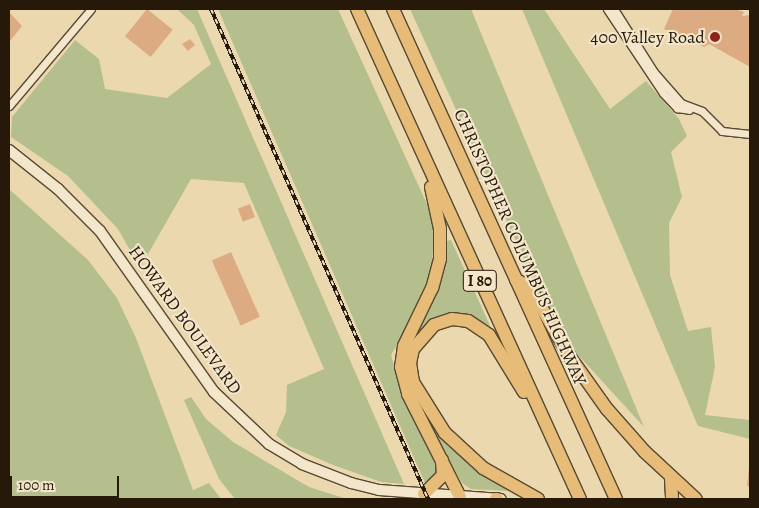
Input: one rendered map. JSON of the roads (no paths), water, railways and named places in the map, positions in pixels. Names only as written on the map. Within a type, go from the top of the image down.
[{"type":"highway","name":"I 80","points":[[357,9],[577,493]]},
{"type":"highway","name":"CHRISTOPHER COLUMBUS HIGHWAY","points":[[393,9],[616,499]]},
{"type":"highway","points":[[426,161],[440,229],[440,259],[432,288],[404,346],[401,367],[408,394],[442,457],[460,497]]},
{"type":"highway","points":[[516,280],[529,286],[570,357],[607,409],[671,478],[696,499]]},
{"type":"highway","points":[[534,400],[521,390],[489,335],[468,321],[452,319],[434,324],[413,349],[413,382],[445,433],[483,468],[538,499]]},
{"type":"highway","points":[[424,494],[442,475],[442,457]]},
{"type":"highway","points":[[671,478],[672,499]]},
{"type":"main road","name":"HOWARD BOULEVARD","points":[[9,150],[58,189],[100,231],[210,387],[258,436],[295,460],[331,477],[379,490],[501,499]]},
{"type":"street","points":[[9,106],[91,9]]},
{"type":"street","points":[[607,9],[650,76],[677,108],[702,111]]},
{"type":"street","points":[[614,9],[667,90],[681,103],[702,111],[719,129],[750,134]]},
{"type":"railway","points":[[211,9],[428,499]]},
{"type":"place","name":"400 Valley Road","points":[[715,37]]}]
